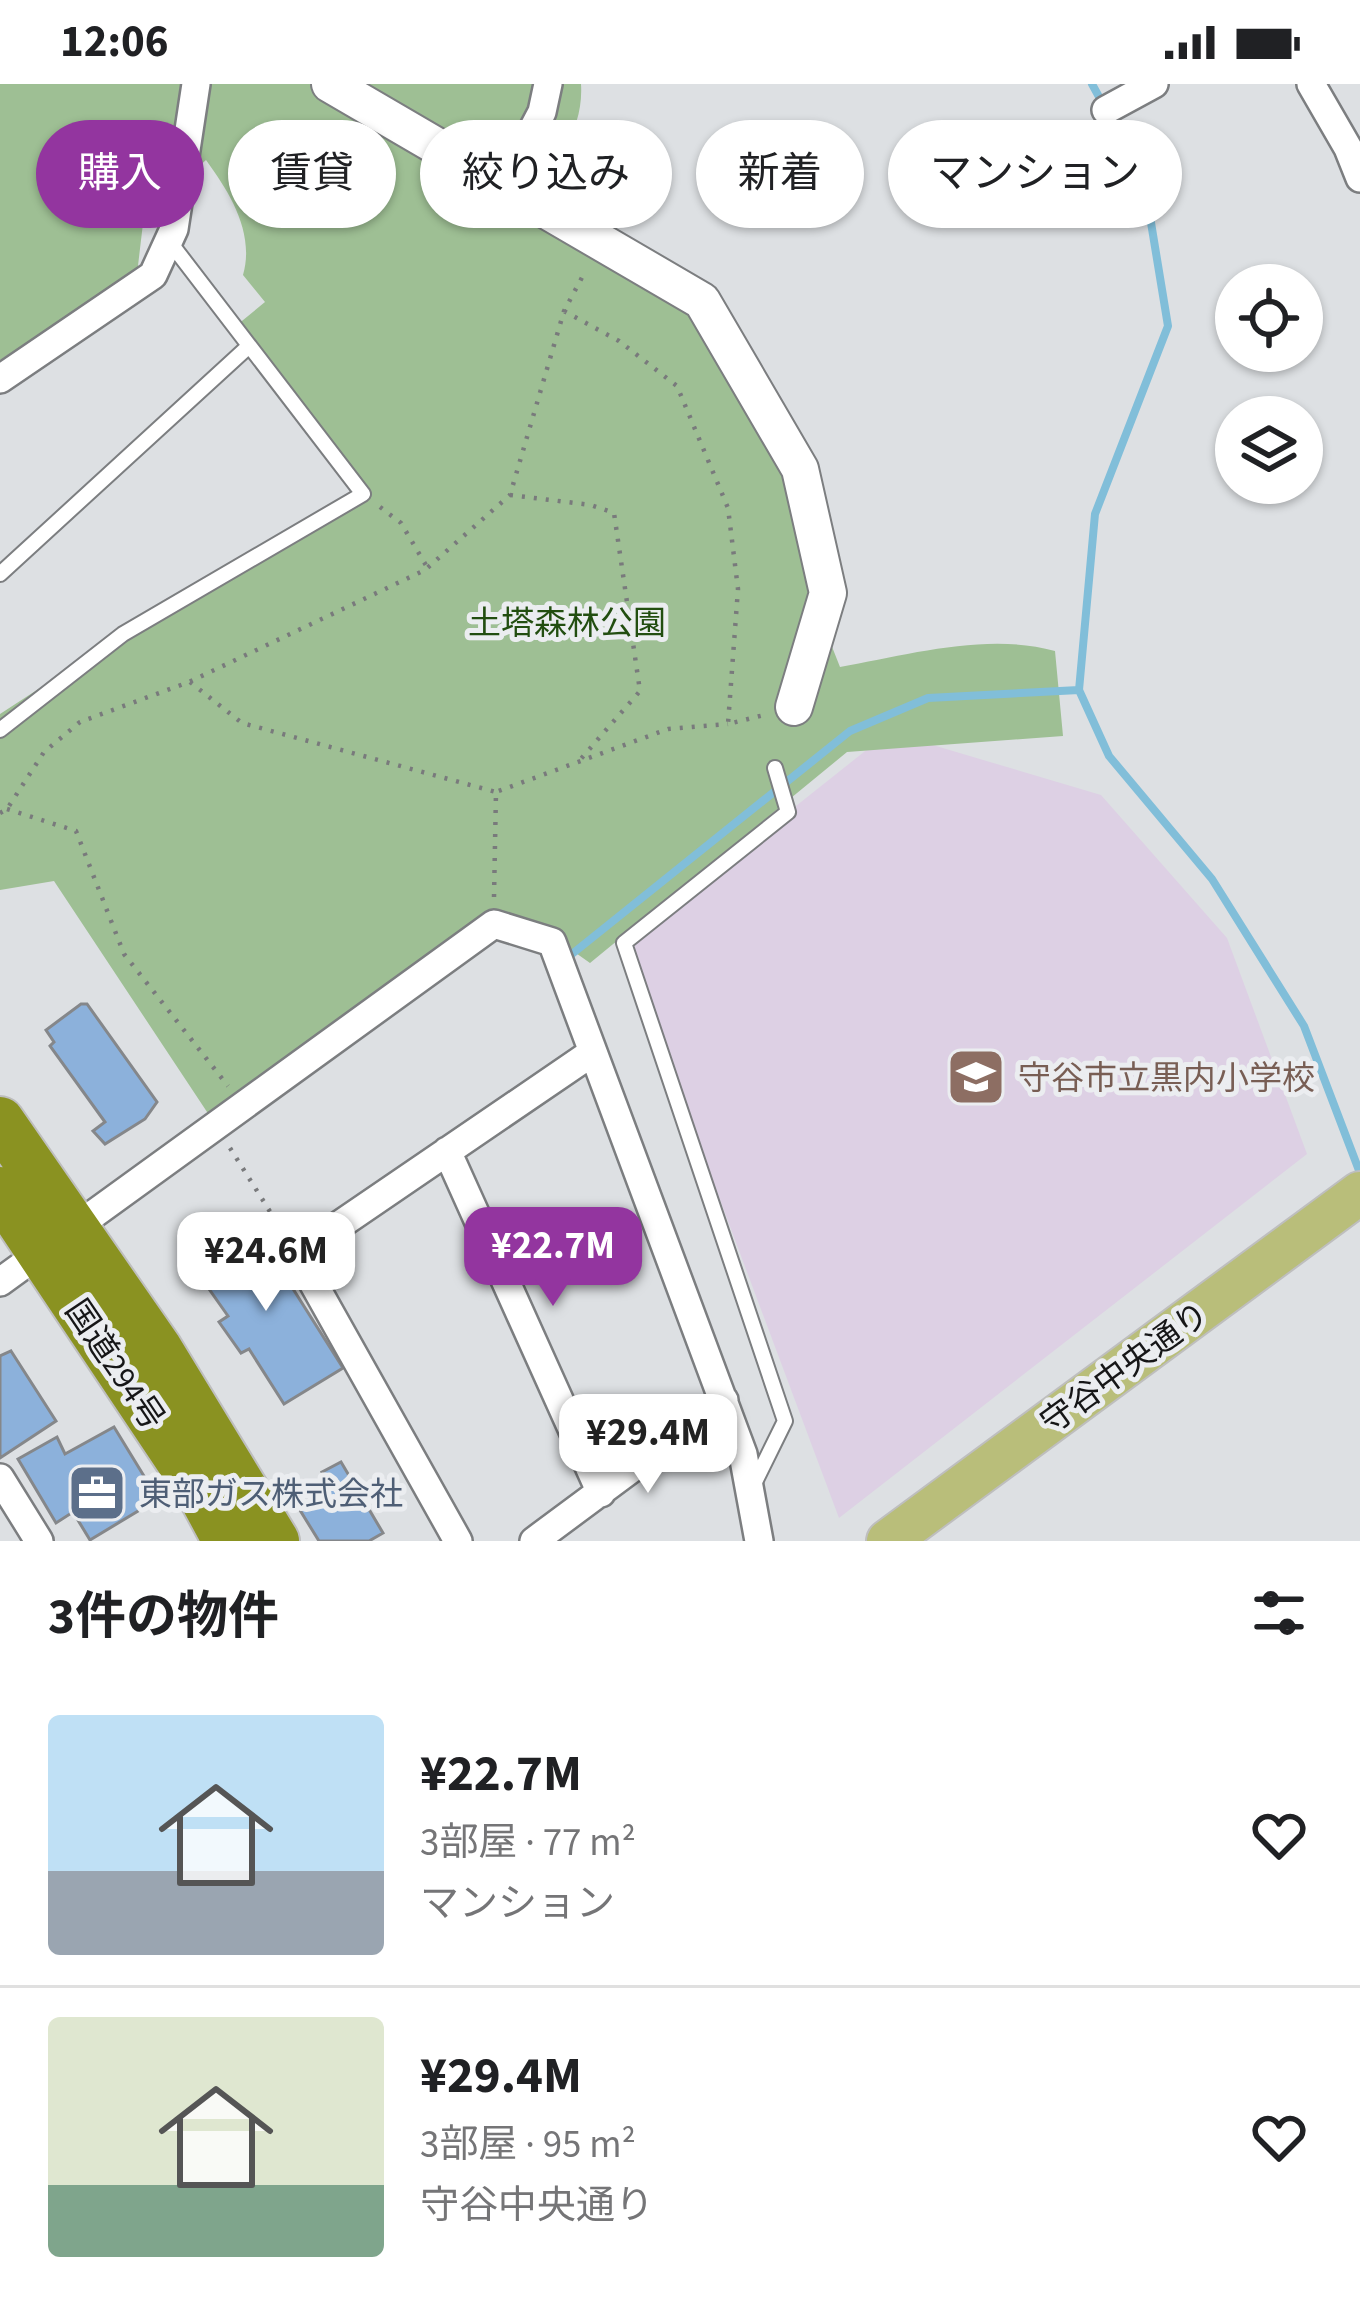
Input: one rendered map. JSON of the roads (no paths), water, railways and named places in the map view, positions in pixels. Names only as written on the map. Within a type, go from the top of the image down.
[{"type":"highway","name":"国道294号","points":[[0,1121],[58,1240],[227,1541]]},
{"type":"highway","name":"国道294号","points":[[0,1191],[58,1240],[158,1349],[275,1541]]},
{"type":"main road","name":"守谷中央通り","points":[[888,1541],[1360,1193]]},
{"type":"street","points":[[0,379],[153,275],[174,230],[196,84]]},
{"type":"street","points":[[330,84],[420,137]]},
{"type":"street","points":[[538,120],[548,84]]},
{"type":"street","points":[[1106,110],[1154,84]]},
{"type":"street","points":[[1310,84],[1354,144],[1360,178]]},
{"type":"street","points":[[577,228],[702,301],[800,469],[828,593],[794,707]]},
{"type":"street","points":[[0,1282],[494,925],[552,942],[743,1454],[759,1541]]},
{"type":"street","points":[[458,1541],[297,1254],[593,1052]]},
{"type":"street","points":[[447,1151],[601,1492]]},
{"type":"street","points":[[534,1541],[724,1400]]},
{"type":"street","points":[[0,1478],[39,1541]]},
{"type":"lane","points":[[0,730],[123,634],[363,494],[169,241]]},
{"type":"lane","points":[[0,574],[249,346]]},
{"type":"lane","points":[[749,1492],[785,1421],[624,943],[788,812],[775,768]]},
{"type":"waterway","points":[[1092,84],[1103,104]]},
{"type":"waterway","points":[[1079,690],[1095,514],[1168,326],[1144,180],[1110,117]]},
{"type":"waterway","points":[[567,958],[850,731],[928,698],[1079,690],[1109,756],[1212,879],[1304,1026],[1360,1173]]},
{"type":"place","name":"守谷市立黒内小学校","points":[[976,1077]]},
{"type":"place","name":"東部ガス株式会社","points":[[97,1493]]},
{"type":"park label","name":"土塔森林公園","points":[[567,622]]}]
